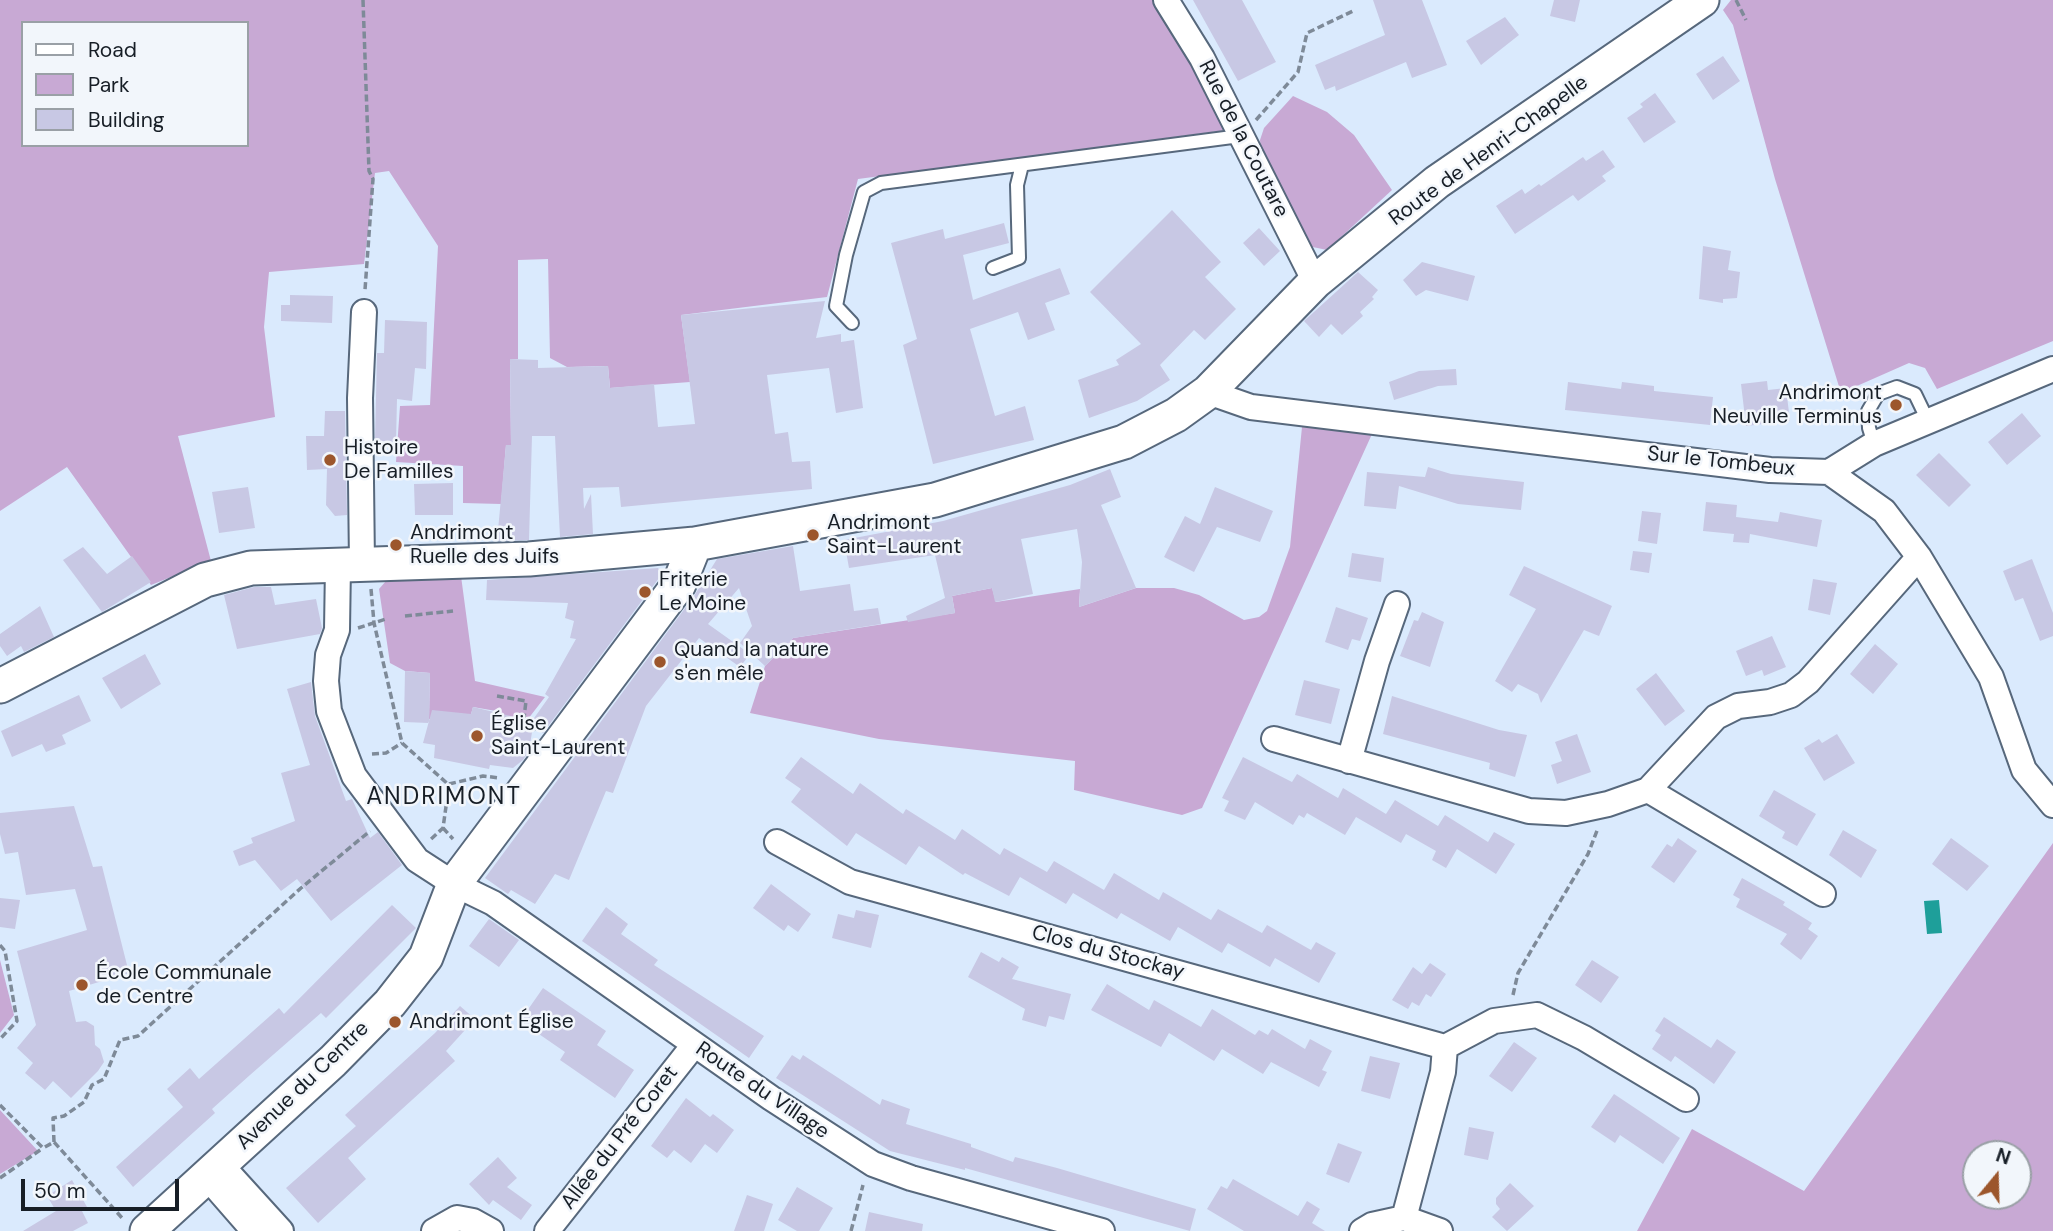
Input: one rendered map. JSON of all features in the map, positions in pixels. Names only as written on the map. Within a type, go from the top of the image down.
[{"type":"street","name":"Rue de la Coutare","points":[[1166,0],[1202,58],[1315,282]]},
{"type":"street","name":"Route de Henri-Chapelle","points":[[0,686],[205,580],[251,568],[529,559],[695,544],[935,500],[1124,442],[1176,415],[1208,392],[1315,282],[1437,183],[1702,0]]},
{"type":"street","name":"Route du Village","points":[[364,312],[350,564],[337,630],[328,655],[329,711],[354,776],[417,860],[454,884],[493,903],[694,1045],[873,1164],[911,1178],[1102,1231]]},
{"type":"street","points":[[2053,369],[1874,444],[1829,472],[1884,511],[1919,557],[1991,677],[2024,770],[2053,805]]},
{"type":"street","name":"Sur le Tombeux","points":[[1208,392],[1261,408],[1770,470],[1829,472]]},
{"type":"street","name":"Avenue du Centre","points":[[137,1227],[214,1171],[333,1061],[390,1003],[426,957],[454,884],[679,584],[695,544]]},
{"type":"street","points":[[1274,739],[1528,811],[1566,813],[1608,804],[1648,790],[1716,717],[1738,706],[1770,702],[1791,695],[1808,682],[1919,557]]},
{"type":"street","points":[[1349,761],[1377,661],[1397,604]]},
{"type":"street","points":[[1648,790],[1823,894]]},
{"type":"street","name":"Clos du Stockay","points":[[777,842],[850,883],[1445,1047]]},
{"type":"street","points":[[1404,1218],[1443,1072],[1445,1047],[1494,1021],[1511,1016],[1537,1015],[1584,1038],[1686,1099]]},
{"type":"street","name":"Allée du Pré Coret","points":[[547,1231],[694,1045]]},
{"type":"street","points":[[214,1171],[254,1231]]},
{"type":"street","points":[[214,1171],[281,1231]]},
{"type":"street","points":[[1362,1231],[1372,1225],[1404,1218],[1440,1231]]},
{"type":"street","points":[[434,1231],[457,1219],[473,1221],[491,1231]]},
{"type":"lane","points":[[852,323],[836,306],[864,192],[881,183],[1240,136]]},
{"type":"lane","points":[[993,268],[1019,258],[1017,185],[1023,165]]},
{"type":"lane","points":[[1874,444],[1868,411],[1878,394],[1897,387],[1915,394],[1928,421]]},
{"type":"path","points":[[363,0],[369,171],[373,179],[364,312]]},
{"type":"path","points":[[1736,0],[1746,20]]},
{"type":"path","points":[[1240,136],[1298,72],[1307,33],[1353,11]]},
{"type":"path","points":[[405,616],[453,611]]},
{"type":"path","points":[[386,619],[374,623],[402,743],[449,785]]},
{"type":"path","points":[[497,696],[526,701],[524,718],[528,724]]},
{"type":"path","points":[[373,754],[386,754],[402,743]]},
{"type":"path","points":[[449,785],[483,776],[499,777]]},
{"type":"path","points":[[426,844],[443,828],[449,785]]},
{"type":"path","points":[[1511,1016],[1518,973],[1588,854],[1608,804]]},
{"type":"path","points":[[137,1227],[54,1142],[53,1118],[64,1116],[85,1102],[92,1085],[104,1079],[120,1040],[138,1036],[383,817]]},
{"type":"path","points":[[443,828],[455,841]]},
{"type":"path","points":[[0,945],[5,951],[18,1021],[0,1039]]},
{"type":"path","points":[[0,1105],[43,1148]]},
{"type":"path","points":[[0,1178],[54,1142]]},
{"type":"path","points":[[851,1231],[865,1180],[873,1164]]},
{"type":"green space","points":[[0,0],[1159,0],[1227,130],[858,179],[827,297],[681,315],[690,382],[610,388],[608,366],[567,367],[550,358],[548,259],[518,260],[518,359],[510,359],[511,445],[506,445],[501,504],[463,503],[463,466],[396,462],[400,406],[430,405],[438,246],[389,171],[375,173],[364,264],[269,272],[264,327],[275,417],[178,436],[211,561],[151,585],[67,467],[0,511]]},
{"type":"green space","points":[[1731,0],[2053,0],[2053,341],[1937,389],[1925,368],[1909,363],[1841,393],[1775,179],[1733,25],[1723,10]]},
{"type":"green space","points":[[1293,96],[1327,112],[1354,135],[1392,190],[1327,250],[1308,246],[1261,151],[1260,140],[1264,128]]},
{"type":"green space","points":[[1302,427],[1372,434],[1202,808],[1182,815],[1074,790],[1075,761],[879,739],[750,713],[765,666],[793,638],[955,613],[952,596],[992,588],[996,602],[1080,589],[1079,607],[1136,588],[1174,588],[1199,595],[1244,620],[1259,617],[1267,611],[1290,547]]},
{"type":"green space","points":[[461,576],[475,681],[545,697],[528,719],[496,715],[496,711],[473,707],[471,714],[440,721],[429,719],[430,673],[405,671],[390,663],[379,589],[386,581]]},
{"type":"green space","points":[[2053,843],[2053,1231],[1637,1231],[1692,1129],[1804,1191]]},
{"type":"green space","points":[[0,960],[14,1015],[0,1033]]},
{"type":"green space","points":[[0,1110],[38,1151],[0,1174]]},
{"type":"shaded area","points":[[1939,900],[1942,933],[1927,934],[1924,901]]},
{"type":"building","points":[[1193,0],[1242,0],[1276,62],[1238,81]]},
{"type":"building","points":[[1373,0],[1422,0],[1447,65],[1412,78],[1406,62],[1336,91],[1335,86],[1325,90],[1315,65],[1385,35]]},
{"type":"building","points":[[1554,0],[1580,0],[1575,22],[1550,16]]},
{"type":"building","points":[[1505,17],[1519,35],[1481,65],[1466,41]]},
{"type":"building","points":[[1723,56],[1740,81],[1713,100],[1696,74]]},
{"type":"building","points":[[1655,93],[1676,122],[1644,143],[1627,118],[1643,107],[1640,104]]},
{"type":"building","points":[[1603,150],[1615,167],[1602,176],[1606,181],[1578,201],[1573,195],[1515,234],[1496,206],[1522,189],[1525,194],[1539,184],[1541,186],[1583,157],[1586,161]]},
{"type":"building","points":[[1172,210],[1221,262],[1205,277],[1236,309],[1205,340],[1194,330],[1160,365],[1170,380],[1137,401],[1089,418],[1078,380],[1119,365],[1116,360],[1141,344],[1090,292]]},
{"type":"building","points":[[1004,223],[1009,243],[963,255],[973,300],[1060,268],[1070,294],[1045,303],[1055,330],[1028,340],[1018,312],[970,329],[995,416],[1025,406],[1034,440],[933,464],[903,345],[917,339],[891,243],[943,229],[945,239]]},
{"type":"building","points":[[1259,228],[1280,251],[1264,266],[1243,243]]},
{"type":"building","points":[[1703,246],[1731,251],[1728,270],[1740,272],[1737,298],[1723,299],[1723,303],[1699,299]]},
{"type":"building","points":[[1422,262],[1475,276],[1468,301],[1426,290],[1416,296],[1403,280]]},
{"type":"building","points":[[1358,272],[1378,290],[1372,297],[1374,299],[1360,312],[1363,316],[1342,335],[1331,324],[1319,337],[1304,321]]},
{"type":"building","points":[[290,295],[333,296],[332,323],[281,321],[281,305],[290,305]]},
{"type":"building","points":[[825,301],[816,338],[841,334],[841,342],[854,340],[863,408],[836,413],[829,368],[767,375],[775,434],[788,432],[792,462],[810,461],[812,489],[621,507],[619,487],[583,488],[584,509],[591,494],[593,534],[560,537],[555,436],[532,436],[529,540],[497,541],[506,445],[511,445],[510,359],[538,360],[538,368],[608,366],[610,388],[654,384],[658,427],[695,424],[681,315]]},
{"type":"building","points":[[385,320],[427,322],[426,369],[415,368],[412,401],[397,399],[396,442],[375,441],[377,353],[384,353]]},
{"type":"building","points":[[1456,369],[1457,385],[1438,386],[1394,400],[1389,382],[1419,371]]},
{"type":"building","points":[[1767,381],[1768,390],[1786,388],[1790,421],[1746,426],[1741,384]]},
{"type":"building","points":[[1568,382],[1621,389],[1622,382],[1654,386],[1654,391],[1713,397],[1710,425],[1565,410]]},
{"type":"building","name":"Histoire De Familles","points":[[325,411],[345,411],[347,515],[335,516],[326,505],[327,469],[307,470],[306,436],[324,436]]},
{"type":"building","points":[[2022,413],[2041,436],[2007,465],[1988,442]]},
{"type":"building","points":[[1939,453],[1971,485],[1949,507],[1916,475]]},
{"type":"building","points":[[1428,467],[1451,474],[1524,482],[1521,510],[1458,504],[1399,486],[1396,509],[1364,506],[1367,472],[1425,477]]},
{"type":"building","points":[[1110,469],[1121,497],[1101,505],[1136,588],[1079,607],[1082,562],[1077,529],[1021,539],[1033,594],[995,602],[992,588],[952,596],[955,613],[908,622],[906,616],[945,598],[935,555],[849,568],[844,540],[943,521],[1070,485]]},
{"type":"building","points":[[453,483],[453,515],[415,515],[414,484]]},
{"type":"building","points":[[248,487],[255,528],[219,533],[212,492]]},
{"type":"building","points":[[1215,487],[1273,511],[1260,542],[1217,527],[1194,572],[1164,557],[1185,516],[1200,524]]},
{"type":"building","points":[[1706,502],[1737,505],[1736,517],[1778,522],[1780,512],[1822,520],[1817,547],[1750,534],[1749,543],[1733,542],[1734,534],[1703,531]]},
{"type":"building","points":[[1642,511],[1661,513],[1657,544],[1638,541]]},
{"type":"building","points":[[793,546],[800,591],[850,584],[854,611],[878,608],[881,624],[793,638],[765,666],[740,643],[752,626],[739,588],[708,624],[750,654],[740,667],[699,638],[646,706],[613,793],[606,791],[569,880],[555,874],[535,904],[511,890],[508,894],[485,878],[694,596],[717,559]]},
{"type":"building","points":[[83,547],[107,574],[132,556],[151,582],[102,612],[63,560]]},
{"type":"building","points":[[1633,551],[1652,553],[1649,573],[1630,570]]},
{"type":"building","points":[[1352,553],[1384,558],[1381,582],[1348,577]]},
{"type":"building","points":[[2032,559],[2053,613],[2053,636],[2040,641],[2023,598],[2015,601],[2003,571]]},
{"type":"building","points":[[1524,566],[1612,606],[1599,636],[1584,630],[1541,703],[1538,694],[1518,684],[1512,692],[1495,681],[1536,609],[1509,595]]},
{"type":"building","points":[[658,568],[662,574],[543,733],[533,726],[529,751],[523,760],[513,768],[490,765],[489,769],[434,758],[435,745],[423,743],[432,710],[471,714],[473,707],[532,721],[549,697],[545,694],[576,639],[570,638],[574,621],[565,618],[568,603],[486,600],[487,580]]},
{"type":"building","points":[[1813,579],[1837,583],[1830,615],[1808,610]]},
{"type":"building","points":[[254,587],[271,587],[275,605],[316,599],[322,628],[320,634],[237,649],[224,595]]},
{"type":"building","points":[[40,606],[54,637],[24,652],[21,646],[7,656],[0,646],[0,634]]},
{"type":"building","points":[[1336,607],[1368,618],[1360,641],[1352,639],[1348,650],[1325,642]]},
{"type":"building","points":[[1422,612],[1444,622],[1430,667],[1400,656],[1414,620],[1418,621]]},
{"type":"building","points":[[1772,636],[1786,667],[1764,676],[1762,670],[1746,676],[1736,651]]},
{"type":"building","points":[[1875,644],[1898,664],[1873,694],[1850,674]]},
{"type":"building","points":[[145,654],[161,684],[121,709],[102,678]]},
{"type":"building","points":[[405,671],[430,673],[429,723],[404,722]]},
{"type":"building","points":[[1656,673],[1685,711],[1665,726],[1636,689]]},
{"type":"building","points":[[1304,680],[1340,689],[1331,724],[1295,715]]},
{"type":"building","points":[[311,682],[315,716],[346,801],[352,799],[370,838],[378,832],[402,865],[331,921],[297,879],[281,891],[255,860],[239,866],[233,851],[253,843],[251,838],[295,821],[281,773],[310,765],[287,689]]},
{"type":"building","points":[[79,695],[91,721],[62,735],[66,744],[46,752],[42,744],[12,757],[1,731]]},
{"type":"building","points":[[1392,696],[1499,730],[1527,735],[1515,777],[1489,769],[1490,763],[1383,734]]},
{"type":"building","points":[[1577,734],[1591,772],[1557,784],[1551,765],[1562,761],[1555,742]]},
{"type":"building","points":[[1837,734],[1855,763],[1824,781],[1804,748],[1819,739],[1822,743]]},
{"type":"building","points":[[801,757],[853,794],[860,783],[903,814],[906,809],[955,840],[962,829],[1000,855],[1004,848],[1047,872],[1054,861],[1104,890],[1114,873],[1159,900],[1163,892],[1211,920],[1218,909],[1262,933],[1267,925],[1311,950],[1316,942],[1336,953],[1319,983],[1275,958],[1270,967],[1228,943],[1222,953],[1178,927],[1170,941],[1121,913],[1117,919],[1073,893],[1066,904],[1020,877],[1009,896],[965,873],[963,875],[919,846],[906,865],[856,833],[847,846],[791,802],[801,789],[785,778]]},
{"type":"building","points":[[1243,757],[1292,782],[1297,774],[1338,798],[1343,788],[1386,814],[1395,800],[1438,826],[1445,815],[1488,842],[1494,832],[1515,844],[1496,874],[1457,849],[1446,868],[1432,860],[1436,851],[1406,834],[1401,843],[1356,817],[1345,835],[1307,813],[1304,818],[1299,815],[1293,825],[1255,802],[1245,820],[1224,811],[1229,801],[1222,798]]},
{"type":"building","points":[[1774,790],[1816,814],[1797,846],[1782,838],[1785,832],[1759,816]]},
{"type":"building","points":[[74,806],[93,867],[102,866],[129,973],[69,991],[76,1022],[86,1021],[94,1026],[95,1045],[100,1049],[104,1062],[71,1098],[53,1081],[45,1090],[25,1073],[33,1063],[17,1048],[36,1025],[17,951],[87,930],[75,889],[26,895],[18,852],[5,854],[0,834],[0,813]]},
{"type":"building","points":[[1843,830],[1877,850],[1861,878],[1829,855]]},
{"type":"building","points":[[1678,838],[1697,851],[1674,883],[1651,867],[1667,844],[1672,847]]},
{"type":"building","points":[[1951,838],[1989,866],[1967,891],[1932,864]]},
{"type":"building","points":[[1742,878],[1785,902],[1783,905],[1812,923],[1808,929],[1818,936],[1801,960],[1780,944],[1787,934],[1736,907],[1740,899],[1733,895]]},
{"type":"building","points":[[771,884],[811,914],[798,932],[788,925],[784,931],[753,908]]},
{"type":"building","points":[[0,898],[20,900],[15,929],[0,927]]},
{"type":"building","points":[[392,905],[416,928],[326,1018],[321,1013],[250,1075],[212,1109],[215,1113],[133,1187],[116,1167],[183,1107],[167,1089],[190,1068],[199,1079],[279,1008],[284,1014]]},
{"type":"building","points":[[606,907],[628,924],[621,934],[658,960],[654,965],[764,1036],[749,1058],[582,941]]},
{"type":"building","points":[[856,910],[879,915],[871,948],[832,938],[838,914],[854,918]]},
{"type":"building","points":[[489,919],[519,940],[499,967],[469,946]]},
{"type":"building","points":[[981,952],[999,962],[1002,957],[1019,967],[1012,979],[1071,994],[1064,1020],[1049,1016],[1046,1027],[1022,1020],[1025,1009],[968,977]]},
{"type":"building","points":[[1592,960],[1619,977],[1601,1003],[1575,985]]},
{"type":"building","points":[[1430,963],[1446,974],[1431,997],[1426,994],[1419,1006],[1412,1002],[1408,1009],[1392,1000],[1413,967],[1422,974]]},
{"type":"building","points":[[1107,984],[1149,1010],[1154,1000],[1201,1027],[1212,1009],[1255,1035],[1259,1030],[1268,1035],[1272,1029],[1305,1049],[1310,1039],[1332,1051],[1322,1070],[1327,1072],[1319,1087],[1271,1062],[1263,1074],[1222,1049],[1214,1061],[1169,1033],[1161,1047],[1091,1010]]},
{"type":"building","points":[[543,988],[606,1031],[597,1045],[634,1070],[615,1098],[560,1060],[565,1052],[520,1021]]},
{"type":"building","points":[[460,1006],[475,1019],[446,1051],[455,1061],[348,1158],[366,1179],[318,1223],[286,1188],[356,1126],[345,1115],[435,1033]]},
{"type":"building","points":[[1664,1017],[1711,1048],[1717,1039],[1736,1052],[1714,1084],[1675,1056],[1671,1062],[1652,1049],[1661,1035],[1655,1031]]},
{"type":"building","points":[[1514,1042],[1537,1058],[1512,1092],[1489,1076]]},
{"type":"building","points":[[792,1055],[800,1060],[803,1055],[880,1105],[882,1099],[910,1109],[906,1124],[971,1144],[971,1147],[1013,1162],[1015,1157],[1196,1209],[1190,1231],[965,1168],[890,1151],[776,1078]]},
{"type":"building","points":[[1370,1056],[1400,1063],[1390,1099],[1361,1091]]},
{"type":"building","points":[[1614,1094],[1680,1138],[1663,1164],[1620,1135],[1615,1143],[1591,1127]]},
{"type":"building","points":[[686,1098],[710,1117],[713,1114],[734,1130],[717,1153],[705,1144],[691,1163],[674,1150],[667,1158],[651,1146]]},
{"type":"building","points":[[1469,1127],[1494,1132],[1488,1160],[1464,1155]]},
{"type":"building","points":[[1338,1143],[1362,1152],[1349,1183],[1326,1174]]},
{"type":"building","points":[[498,1157],[517,1178],[507,1187],[532,1205],[521,1220],[493,1200],[489,1205],[469,1184]]},
{"type":"building","points":[[1233,1179],[1298,1216],[1307,1201],[1320,1209],[1312,1223],[1325,1231],[1244,1231],[1207,1209],[1221,1186],[1227,1189]]},
{"type":"building","points":[[72,1180],[87,1207],[82,1211],[88,1223],[73,1231],[23,1231],[56,1211],[47,1196]]},
{"type":"building","points":[[1510,1183],[1534,1206],[1507,1231],[1492,1217],[1500,1209],[1496,1198]]},
{"type":"building","points":[[797,1187],[833,1208],[819,1231],[797,1231],[778,1220]]},
{"type":"building","points":[[747,1195],[773,1204],[764,1231],[734,1231]]},
{"type":"building","points":[[869,1212],[923,1224],[922,1231],[865,1231]]},
{"type":"place","name":"Andrimont Neuville Terminus","points":[[1896,405]]},
{"type":"place","name":"Histoire De Familles","points":[[330,460]]},
{"type":"place","name":"Andrimont Saint-Laurent","points":[[813,535]]},
{"type":"place","name":"Andrimont Ruelle des Juifs","points":[[396,545]]},
{"type":"place","name":"Friterie Le Moine","points":[[645,592]]},
{"type":"place","name":"Quand la nature s'en mêle","points":[[660,662]]},
{"type":"place","name":"Église Saint-Laurent","points":[[477,736]]},
{"type":"place","name":"École Communale de Centre","points":[[82,985]]},
{"type":"place","name":"Andrimont Église","points":[[395,1022]]},
{"type":"district","name":"ANDRIMONT","points":[[444,798]]}]
